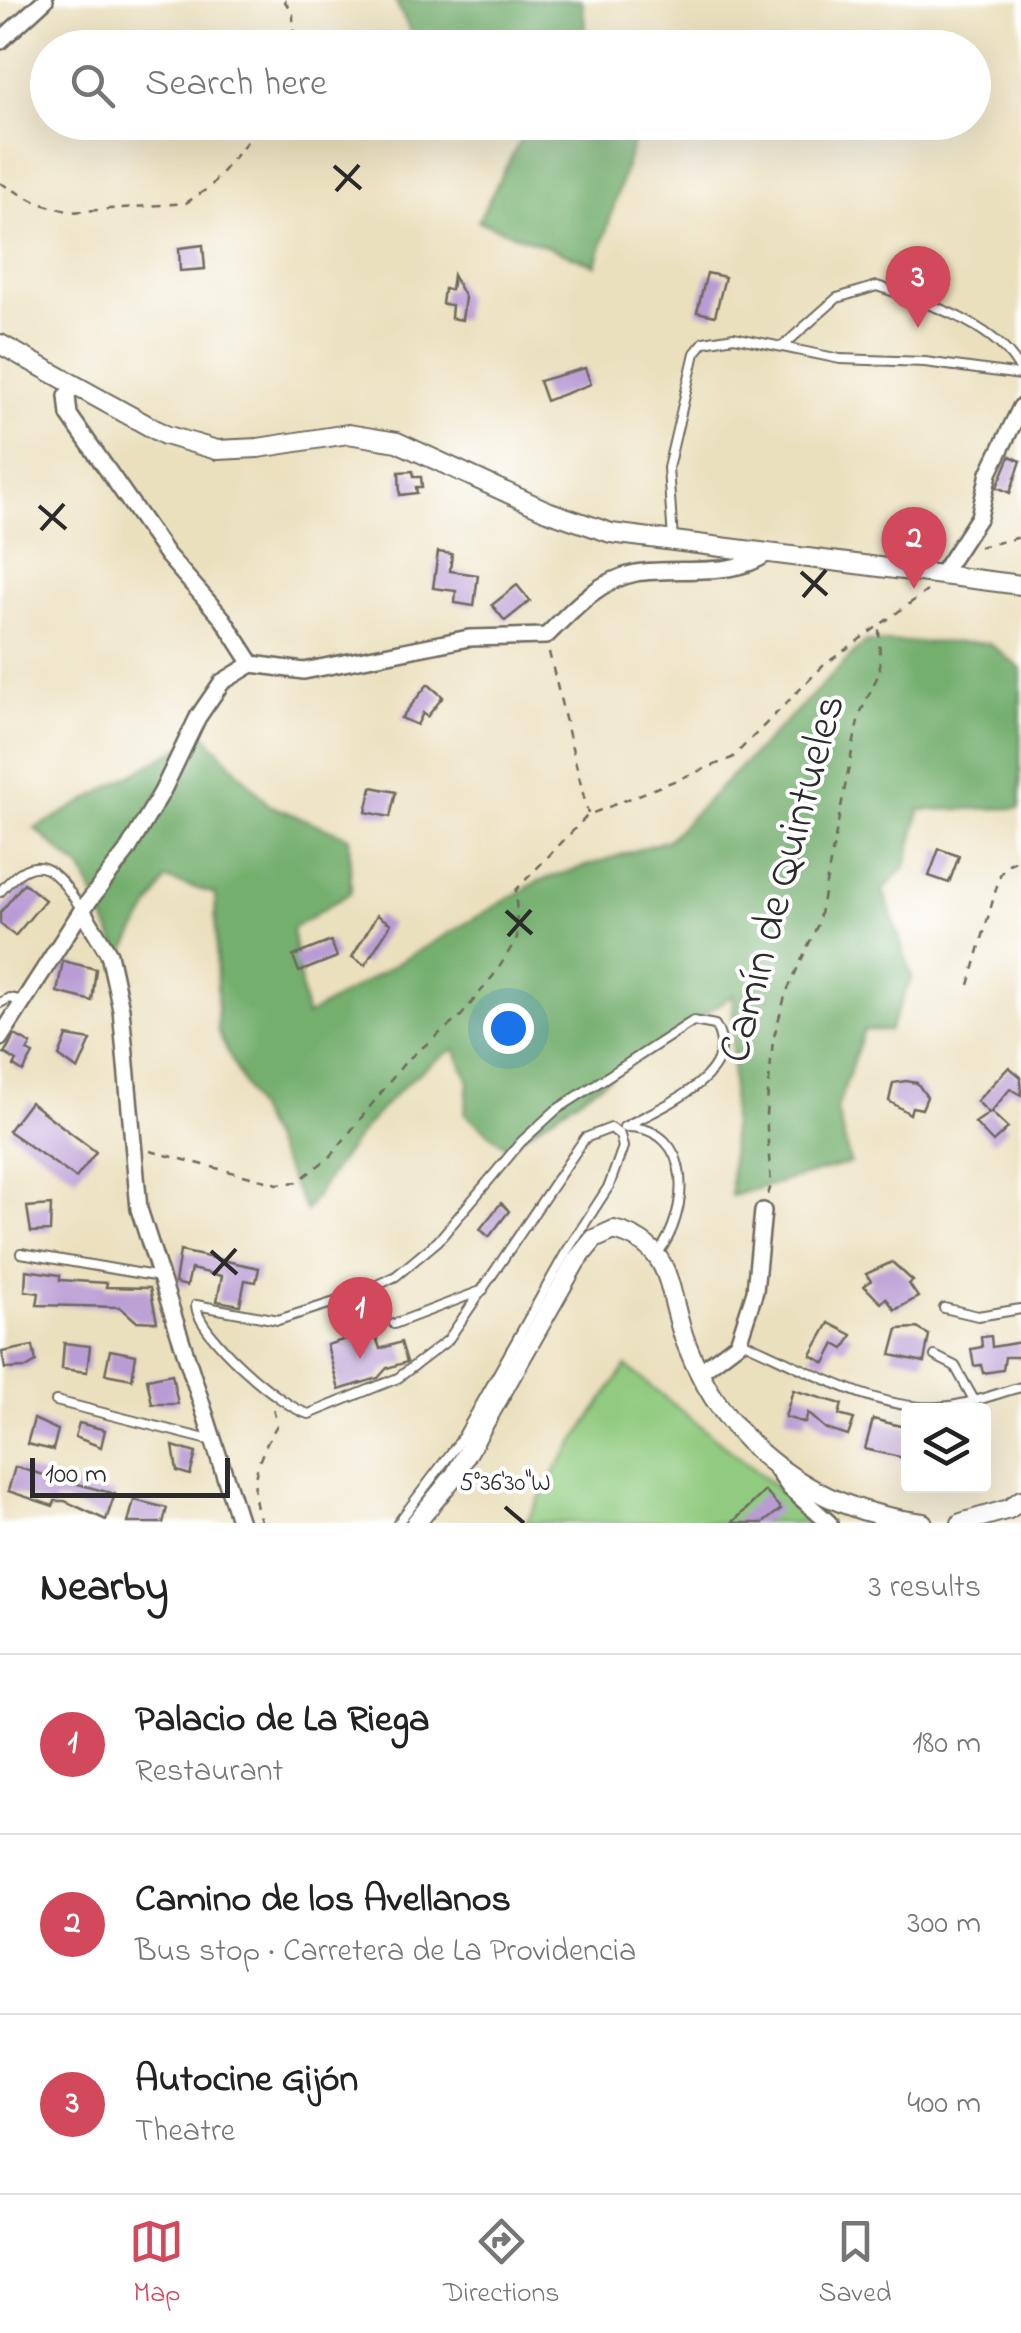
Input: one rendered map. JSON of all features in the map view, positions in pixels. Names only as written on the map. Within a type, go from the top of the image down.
[{"type":"street","points":[[0,41],[45,0]]},
{"type":"street","points":[[0,344],[165,435],[217,450],[348,434],[397,442],[578,523],[673,542],[1021,585]]},
{"type":"street","points":[[74,384],[67,396],[69,415],[167,556],[223,619],[252,664]]},
{"type":"street","points":[[941,574],[979,517],[989,473],[1021,407]]},
{"type":"street","points":[[0,1038],[82,910],[127,851],[162,792],[198,716],[222,682],[252,664],[304,671],[470,638],[546,636],[587,595],[632,574],[750,566],[766,553]]},
{"type":"street","points":[[82,910],[109,954],[121,1009],[139,1209],[240,1523]]},
{"type":"street","points":[[702,1371],[739,1341],[754,1290],[763,1211]]},
{"type":"street","points":[[416,1523],[455,1475],[576,1261],[594,1240],[614,1230],[641,1237],[658,1254],[687,1347],[741,1437],[830,1523]]},
{"type":"street","points":[[776,1468],[849,1504],[893,1520],[923,1523]]},
{"type":"street","points":[[961,1523],[974,1522],[1021,1500]]},
{"type":"lane","points":[[673,542],[668,468],[695,353],[713,338],[784,345],[840,358],[925,362],[1021,373],[1014,356],[972,326],[877,286],[837,298],[784,345]]},
{"type":"lane","points":[[0,892],[18,871],[36,865],[50,869],[82,910]]},
{"type":"lane","points":[[0,1003],[9,998],[24,1001]]},
{"type":"lane","points":[[620,1129],[691,1091],[706,1076],[720,1050],[721,1035],[714,1024],[693,1021],[556,1110],[521,1142],[438,1241],[396,1276],[357,1294],[278,1320],[196,1305],[196,1315],[237,1362],[298,1412],[309,1414],[398,1378],[425,1362],[448,1340],[585,1138],[595,1130],[658,1135],[676,1153],[682,1182],[679,1217],[658,1254]]},
{"type":"lane","points":[[398,1523],[460,1441],[565,1254],[610,1186],[623,1147],[620,1129]]},
{"type":"lane","points":[[21,1252],[160,1277]]},
{"type":"lane","points":[[394,1324],[483,1290]]},
{"type":"lane","points":[[944,1308],[978,1316],[1021,1309]]},
{"type":"lane","points":[[739,1341],[839,1386],[917,1407],[974,1400],[1021,1387]]},
{"type":"lane","points":[[935,1356],[954,1366],[974,1400]]},
{"type":"lane","points":[[56,1401],[213,1441]]},
{"type":"path","points":[[284,0],[293,14],[293,30]]},
{"type":"path","points":[[0,182],[38,203],[71,212],[186,203],[210,188],[249,140]]},
{"type":"path","points":[[958,553],[1021,537]]},
{"type":"path","points":[[134,1148],[278,1184],[297,1182],[331,1156],[406,1061],[461,1016],[497,971],[517,938],[516,890],[588,815],[732,758],[824,666],[927,592],[941,574]]},
{"type":"path","name":"Camín de Quintueles","points":[[763,1211],[772,1185],[766,1114],[773,1040],[786,993],[818,924],[860,716],[880,671],[878,625]]},
{"type":"path","points":[[546,636],[588,815]]},
{"type":"path","points":[[969,984],[1000,875],[1006,865],[1021,859]]},
{"type":"path","points":[[262,1523],[253,1483],[256,1461],[278,1425],[276,1412],[266,1398]]},
{"type":"green space","points":[[395,0],[582,0],[585,30],[410,30]]},
{"type":"green space","points":[[520,140],[634,140],[596,265],[478,221]]},
{"type":"green space","points":[[865,642],[989,643],[1021,669],[1020,808],[920,810],[906,866],[883,890],[912,977],[889,1031],[864,1030],[837,1109],[850,1163],[731,1196],[733,995],[506,1147],[465,1113],[469,1082],[455,1049],[390,1099],[336,1165],[306,1211],[218,1032],[215,894],[166,879],[121,957],[83,871],[35,829],[204,734],[269,805],[349,837],[351,892],[292,929],[306,1016],[539,881],[668,840]]},
{"type":"green space","points":[[626,1366],[820,1523],[526,1523],[552,1475]]},
{"type":"building","points":[[203,245],[205,269],[180,271],[179,248]]},
{"type":"building","points":[[707,273],[725,277],[715,316],[697,312]]},
{"type":"building","points":[[453,275],[465,298],[462,320],[451,318],[452,305],[442,304],[444,289],[451,290]]},
{"type":"building","points":[[585,368],[591,384],[546,401],[539,381]]},
{"type":"building","points":[[1010,456],[1021,461],[1010,493],[997,487]]},
{"type":"building","points":[[413,471],[414,477],[421,477],[422,487],[416,487],[417,493],[400,495],[399,472]]},
{"type":"building","points":[[438,552],[452,554],[450,571],[478,575],[474,606],[455,603],[456,591],[433,588]]},
{"type":"building","points":[[517,585],[530,601],[505,621],[492,605]]},
{"type":"building","points":[[428,684],[443,697],[427,717],[423,713],[417,725],[401,718]]},
{"type":"building","points":[[372,787],[396,792],[390,817],[366,812]]},
{"type":"building","points":[[939,849],[959,856],[949,883],[929,876]]},
{"type":"building","points":[[24,883],[45,900],[15,936],[0,924],[0,913]]},
{"type":"building","points":[[377,915],[391,924],[365,965],[352,957]]},
{"type":"building","points":[[331,941],[337,957],[299,972],[293,956]]},
{"type":"building","points":[[63,961],[96,969],[92,1001],[57,992]]},
{"type":"building","points":[[15,1035],[31,1044],[27,1051],[33,1054],[23,1072],[14,1066],[17,1061],[4,1053]]},
{"type":"building","points":[[67,1036],[91,1040],[78,1070],[59,1056]]},
{"type":"building","points":[[1009,1067],[1021,1077],[1021,1095],[1010,1089],[991,1112],[1008,1128],[993,1142],[975,1123],[989,1113],[977,1101]]},
{"type":"building","points":[[893,1083],[917,1083],[927,1097],[922,1109],[912,1107],[910,1114],[889,1101]]},
{"type":"building","points":[[30,1102],[96,1152],[76,1178],[8,1131]]},
{"type":"building","points":[[501,1203],[509,1211],[489,1237],[480,1229]]},
{"type":"building","points":[[51,1205],[50,1231],[31,1232],[27,1207]]},
{"type":"building","points":[[180,1251],[259,1268],[256,1282],[245,1280],[240,1305],[217,1301],[222,1276],[191,1269],[187,1286],[175,1283]]},
{"type":"building","points":[[892,1262],[913,1281],[909,1284],[918,1297],[895,1310],[886,1298],[881,1303],[864,1286],[871,1281],[866,1274]]},
{"type":"building","points":[[26,1270],[60,1275],[60,1280],[107,1283],[106,1287],[150,1288],[157,1322],[136,1321],[120,1307],[37,1305],[39,1293],[25,1291]]},
{"type":"building","points":[[829,1323],[852,1335],[844,1349],[835,1344],[825,1363],[811,1355]]},
{"type":"building","points":[[917,1328],[929,1335],[924,1362],[891,1355],[898,1329]]},
{"type":"building","points":[[374,1330],[380,1349],[401,1342],[407,1362],[387,1368],[378,1378],[339,1390],[327,1345]]},
{"type":"building","points":[[991,1336],[992,1347],[1021,1342],[1021,1357],[1005,1357],[1003,1370],[983,1373],[981,1365],[974,1366],[971,1349],[982,1347],[981,1337]]},
{"type":"building","points":[[64,1343],[90,1346],[87,1372],[62,1369]]},
{"type":"building","points":[[33,1346],[36,1362],[26,1368],[5,1369],[2,1352]]},
{"type":"building","points":[[110,1350],[136,1355],[132,1379],[105,1374]]},
{"type":"building","points":[[172,1374],[178,1404],[152,1404],[147,1379]]},
{"type":"building","points":[[793,1390],[842,1404],[839,1415],[854,1419],[848,1436],[826,1429],[808,1413],[805,1423],[785,1417]]},
{"type":"building","points":[[34,1419],[58,1430],[53,1450],[27,1444]]},
{"type":"building","points":[[873,1419],[901,1426],[901,1457],[865,1449]]},
{"type":"building","points":[[79,1423],[105,1430],[101,1447],[75,1437]]},
{"type":"building","points":[[173,1446],[196,1453],[190,1475],[177,1471]]},
{"type":"building","points":[[15,1467],[115,1494],[106,1520],[65,1501],[55,1501],[53,1506],[8,1491]]},
{"type":"building","points":[[765,1491],[781,1509],[763,1523],[732,1523]]},
{"type":"building","points":[[134,1500],[167,1508],[163,1523],[128,1523]]},
{"type":"place","name":"Autocine Gijón","points":[[918,328]]},
{"type":"place","name":"Camino de los Avellanos","points":[[914,589]]},
{"type":"place","name":"Palacio de La Riega","points":[[360,1359]]}]
